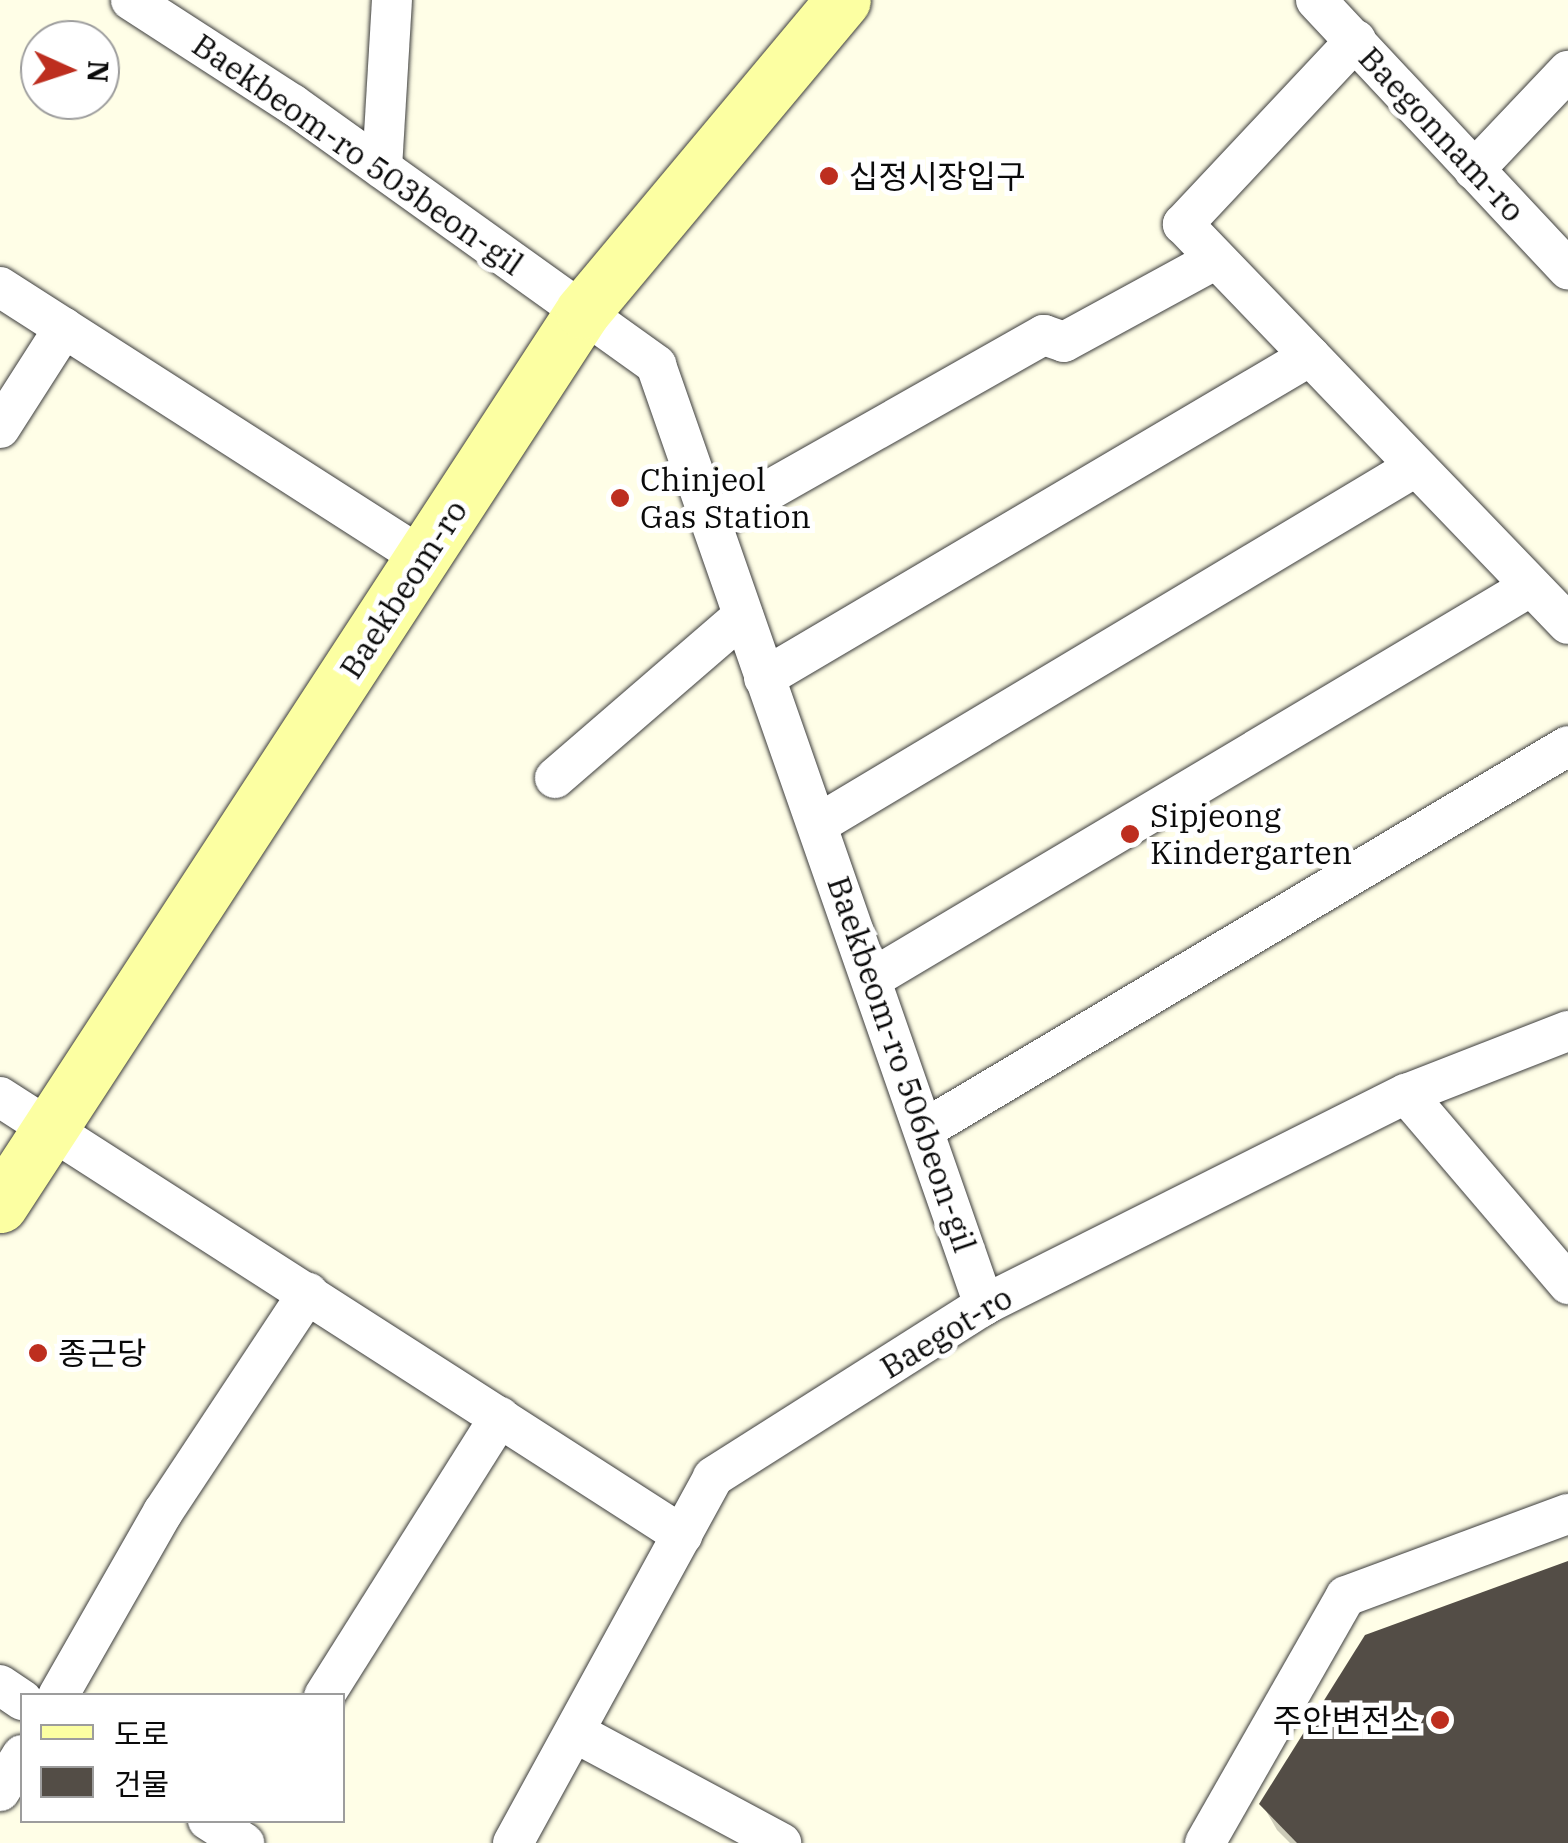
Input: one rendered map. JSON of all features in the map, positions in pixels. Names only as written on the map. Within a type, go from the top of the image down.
[{"type":"main road","name":"Baekbeom-ro","points":[[0,1205],[584,311],[843,0]]},
{"type":"street","name":"Baekbeom-ro 503beon-gil","points":[[132,0],[382,168],[584,311]]},
{"type":"street","points":[[382,168],[392,0]]},
{"type":"street","name":"Baegonnam-ro","points":[[1316,0],[1568,268]]},
{"type":"street","points":[[874,978],[1554,606],[1415,468],[1183,224],[1356,40]]},
{"type":"street","points":[[1474,170],[1568,71]]},
{"type":"street","points":[[713,522],[1044,335],[1064,342],[1216,259]]},
{"type":"street","points":[[0,287],[423,558]]},
{"type":"street","name":"Baekbeom-ro 506beon-gil","points":[[584,311],[656,365],[764,678],[820,823],[984,1305]]},
{"type":"street","points":[[0,428],[64,328]]},
{"type":"street","points":[[764,678],[1310,356]]},
{"type":"street","points":[[820,823],[1415,468]]},
{"type":"street","points":[[555,778],[744,616]]},
{"type":"street","points":[[925,1129],[1568,746]]},
{"type":"street","name":"Baegot-ro","points":[[513,1843],[713,1477],[984,1305],[1406,1094],[1568,1031]]},
{"type":"street","points":[[1406,1094],[1566,1276]]},
{"type":"street","points":[[0,1097],[682,1536]]},
{"type":"street","points":[[60,1693],[163,1512],[308,1293]]},
{"type":"street","points":[[326,1693],[500,1417]]},
{"type":"street","points":[[1205,1843],[1346,1596],[1568,1514]]},
{"type":"street","points":[[576,1733],[781,1843]]},
{"type":"street","points":[[0,1790],[20,1757]]},
{"type":"building","name":"주안변전소","points":[[1568,1561],[1568,1843],[1297,1843],[1259,1804],[1365,1635]]},
{"type":"place","name":"십정시장입구","points":[[829,176]]},
{"type":"place","name":"Chinjeol Gas Station","points":[[620,498]]},
{"type":"place","name":"Sipjeong Kindergarten","points":[[1130,834]]},
{"type":"place","name":"종근당","points":[[38,1353]]},
{"type":"place","name":"주안변전소","points":[[1440,1720]]}]
